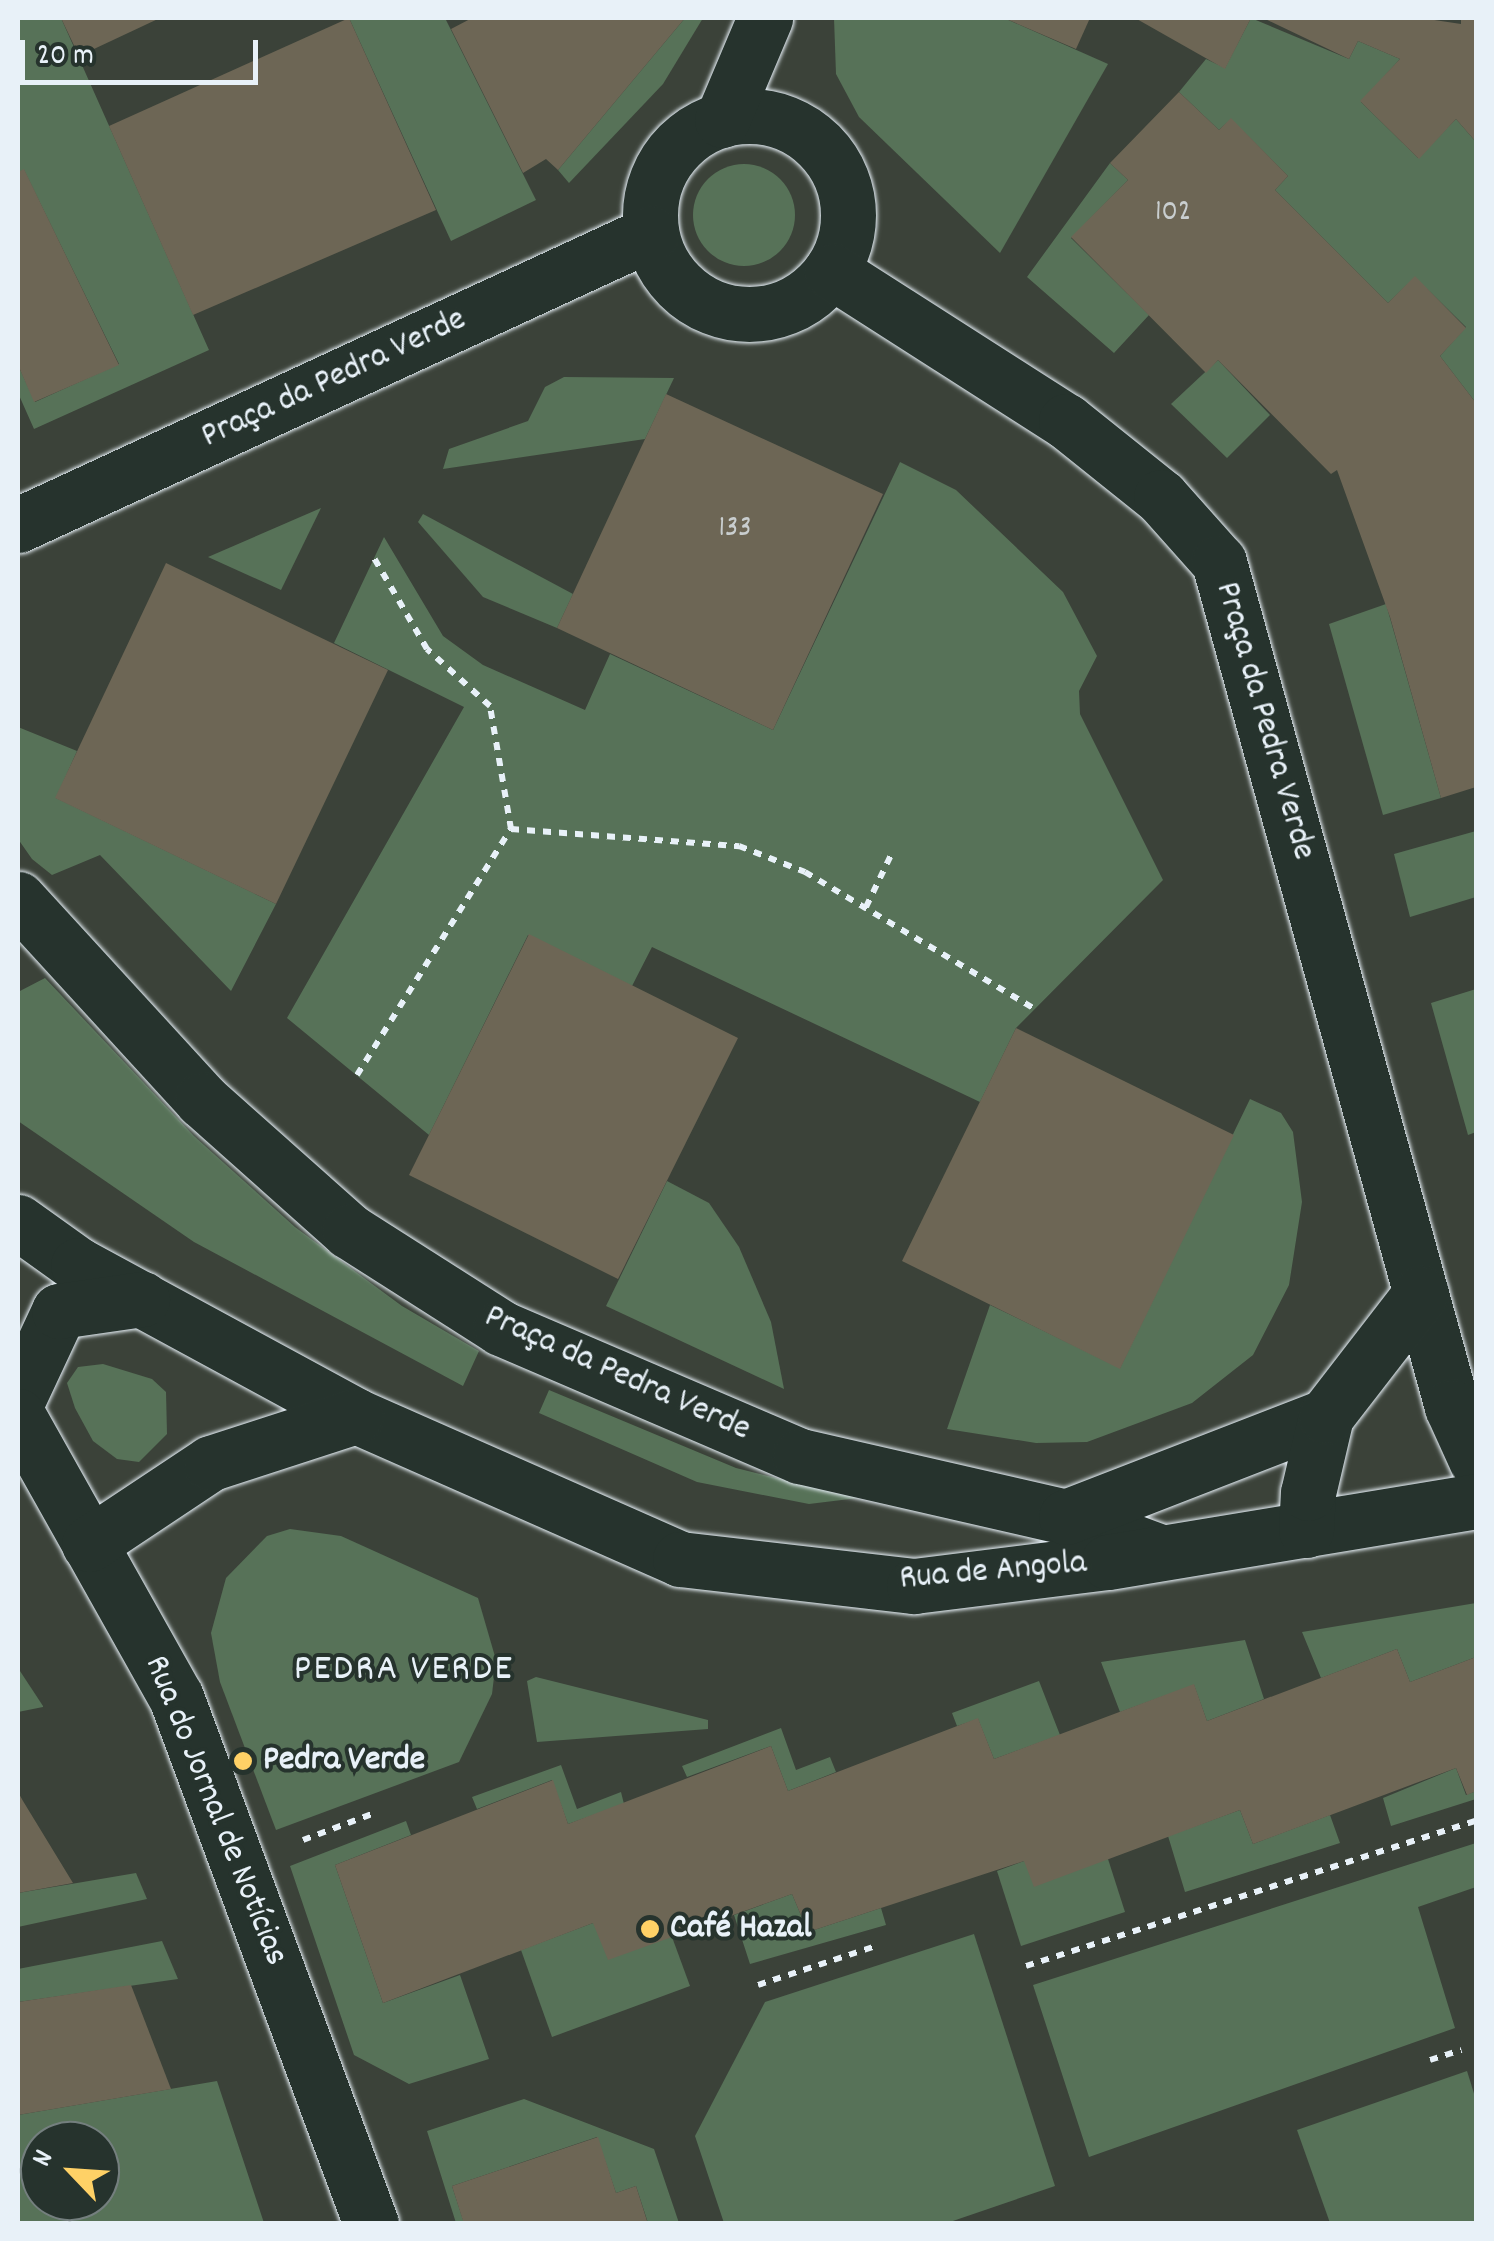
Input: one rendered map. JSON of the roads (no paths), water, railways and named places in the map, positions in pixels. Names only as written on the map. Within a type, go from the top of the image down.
[{"type":"street","points":[[722,120],[765,18]]},
{"type":"street","points":[[752,115],[780,121],[830,156],[849,213],[831,271],[808,294],[778,310],[745,314],[712,308],[684,290],[663,265],[651,233],[658,175],[674,151],[722,120],[752,115]]},
{"type":"street","name":"Praça da Pedra Verde","points":[[18,526],[651,233]]},
{"type":"street","name":"Praça da Pedra Verde","points":[[831,271],[1066,421],[1161,497],[1219,562],[1452,1406],[1476,1460]]},
{"type":"street","name":"Praça da Pedra Verde","points":[[18,899],[202,1100],[335,1218],[501,1328],[800,1456],[1066,1516],[1164,1553]]},
{"type":"street","name":"Rua de Angola","points":[[18,1222],[142,1299],[356,1416],[680,1559],[914,1586],[1164,1553],[1476,1501]]},
{"type":"street","points":[[1306,1530],[1308,1493],[1326,1416],[1422,1292]]},
{"type":"street","points":[[18,1399],[59,1310],[142,1299]]},
{"type":"street","name":"Rua do Jornal de Notícias","points":[[18,1416],[176,1698],[371,2224]]},
{"type":"street","points":[[89,1544],[211,1464],[356,1416]]},
{"type":"street","points":[[1066,1516],[1326,1416]]},
{"type":"place","name":"Pedra Verde","points":[[243,1761]]},
{"type":"place","name":"Café Hazal","points":[[650,1929]]},
{"type":"district","name":"PEDRA VERDE","points":[[404,1671]]}]
